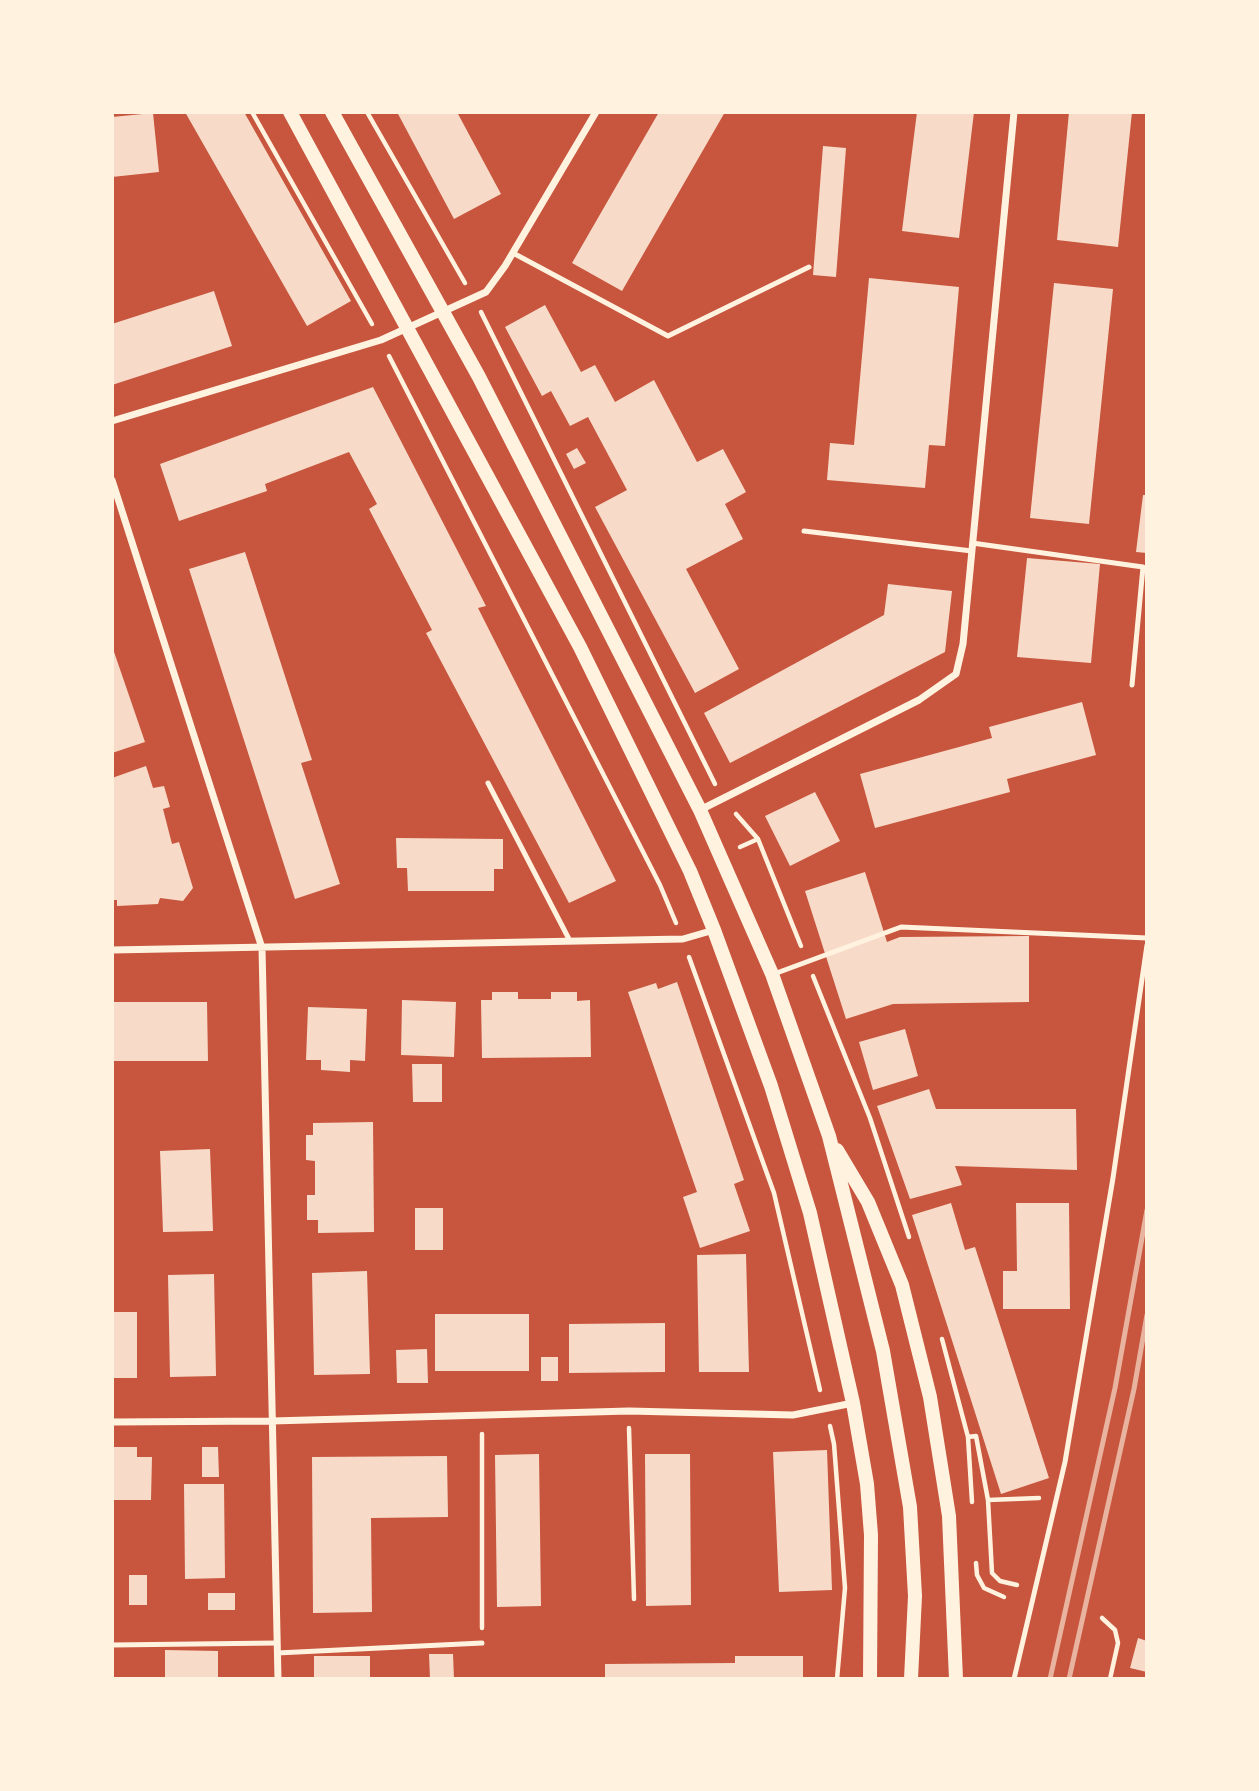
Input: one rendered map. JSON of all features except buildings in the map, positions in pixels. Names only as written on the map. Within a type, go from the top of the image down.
[{"type":"main road","points":[[290,112],[409,327],[580,647],[690,871],[714,930],[771,1086],[810,1213],[853,1404],[867,1484],[871,1535],[870,1679]]},
{"type":"main road","points":[[332,112],[443,311],[700,810],[772,974],[829,1136],[883,1351],[904,1459],[913,1542],[911,1679]]},
{"type":"main road","points":[[829,1136],[868,1202],[902,1285],[916,1336],[930,1397],[949,1516],[956,1679]]},
{"type":"street","points":[[112,421],[381,340],[486,292],[513,253],[596,112]]},
{"type":"street","points":[[700,810],[919,699],[956,674],[963,643],[1014,112]]},
{"type":"street","points":[[112,480],[262,948],[278,1679]]},
{"type":"street","points":[[112,950],[682,939],[714,930]]},
{"type":"street","points":[[112,1422],[272,1421],[629,1411],[793,1415],[853,1404]]},
{"type":"lane","points":[[513,253],[668,337],[809,267]]},
{"type":"lane","points":[[804,531],[1143,566],[1132,685]]},
{"type":"lane","points":[[488,783],[570,942]]},
{"type":"lane","points":[[772,974],[901,927],[1147,939]]},
{"type":"lane","points":[[1014,1679],[1065,1462],[1113,1178],[1147,945]]},
{"type":"lane","points":[[112,1646],[277,1643]]},
{"type":"lane","points":[[277,1653],[482,1643]]},
{"type":"path","points":[[251,112],[381,340],[660,885],[682,939],[774,1193],[834,1444],[845,1588],[837,1679]]},
{"type":"path","points":[[367,112],[509,363],[722,798],[758,839],[870,1118],[910,1240]]},
{"type":"path","points":[[940,1333],[968,1437],[972,1506]]},
{"type":"path","points":[[629,1411],[634,1599]]},
{"type":"path","points":[[482,1415],[482,1643]]},
{"type":"path","points":[[968,1437],[976,1436],[988,1500],[992,1573],[1000,1581],[1022,1586],[1018,1598]]},
{"type":"path","points":[[988,1500],[1045,1498]]},
{"type":"path","points":[[976,1561],[977,1575],[984,1588],[1004,1597]]},
{"type":"path","points":[[1102,1618],[1115,1630],[1118,1643],[1110,1679]]},
{"type":"railway","points":[[1050,1679],[1115,1388],[1147,1210]]},
{"type":"railway","points":[[1069,1679],[1134,1389],[1147,1315]]}]
